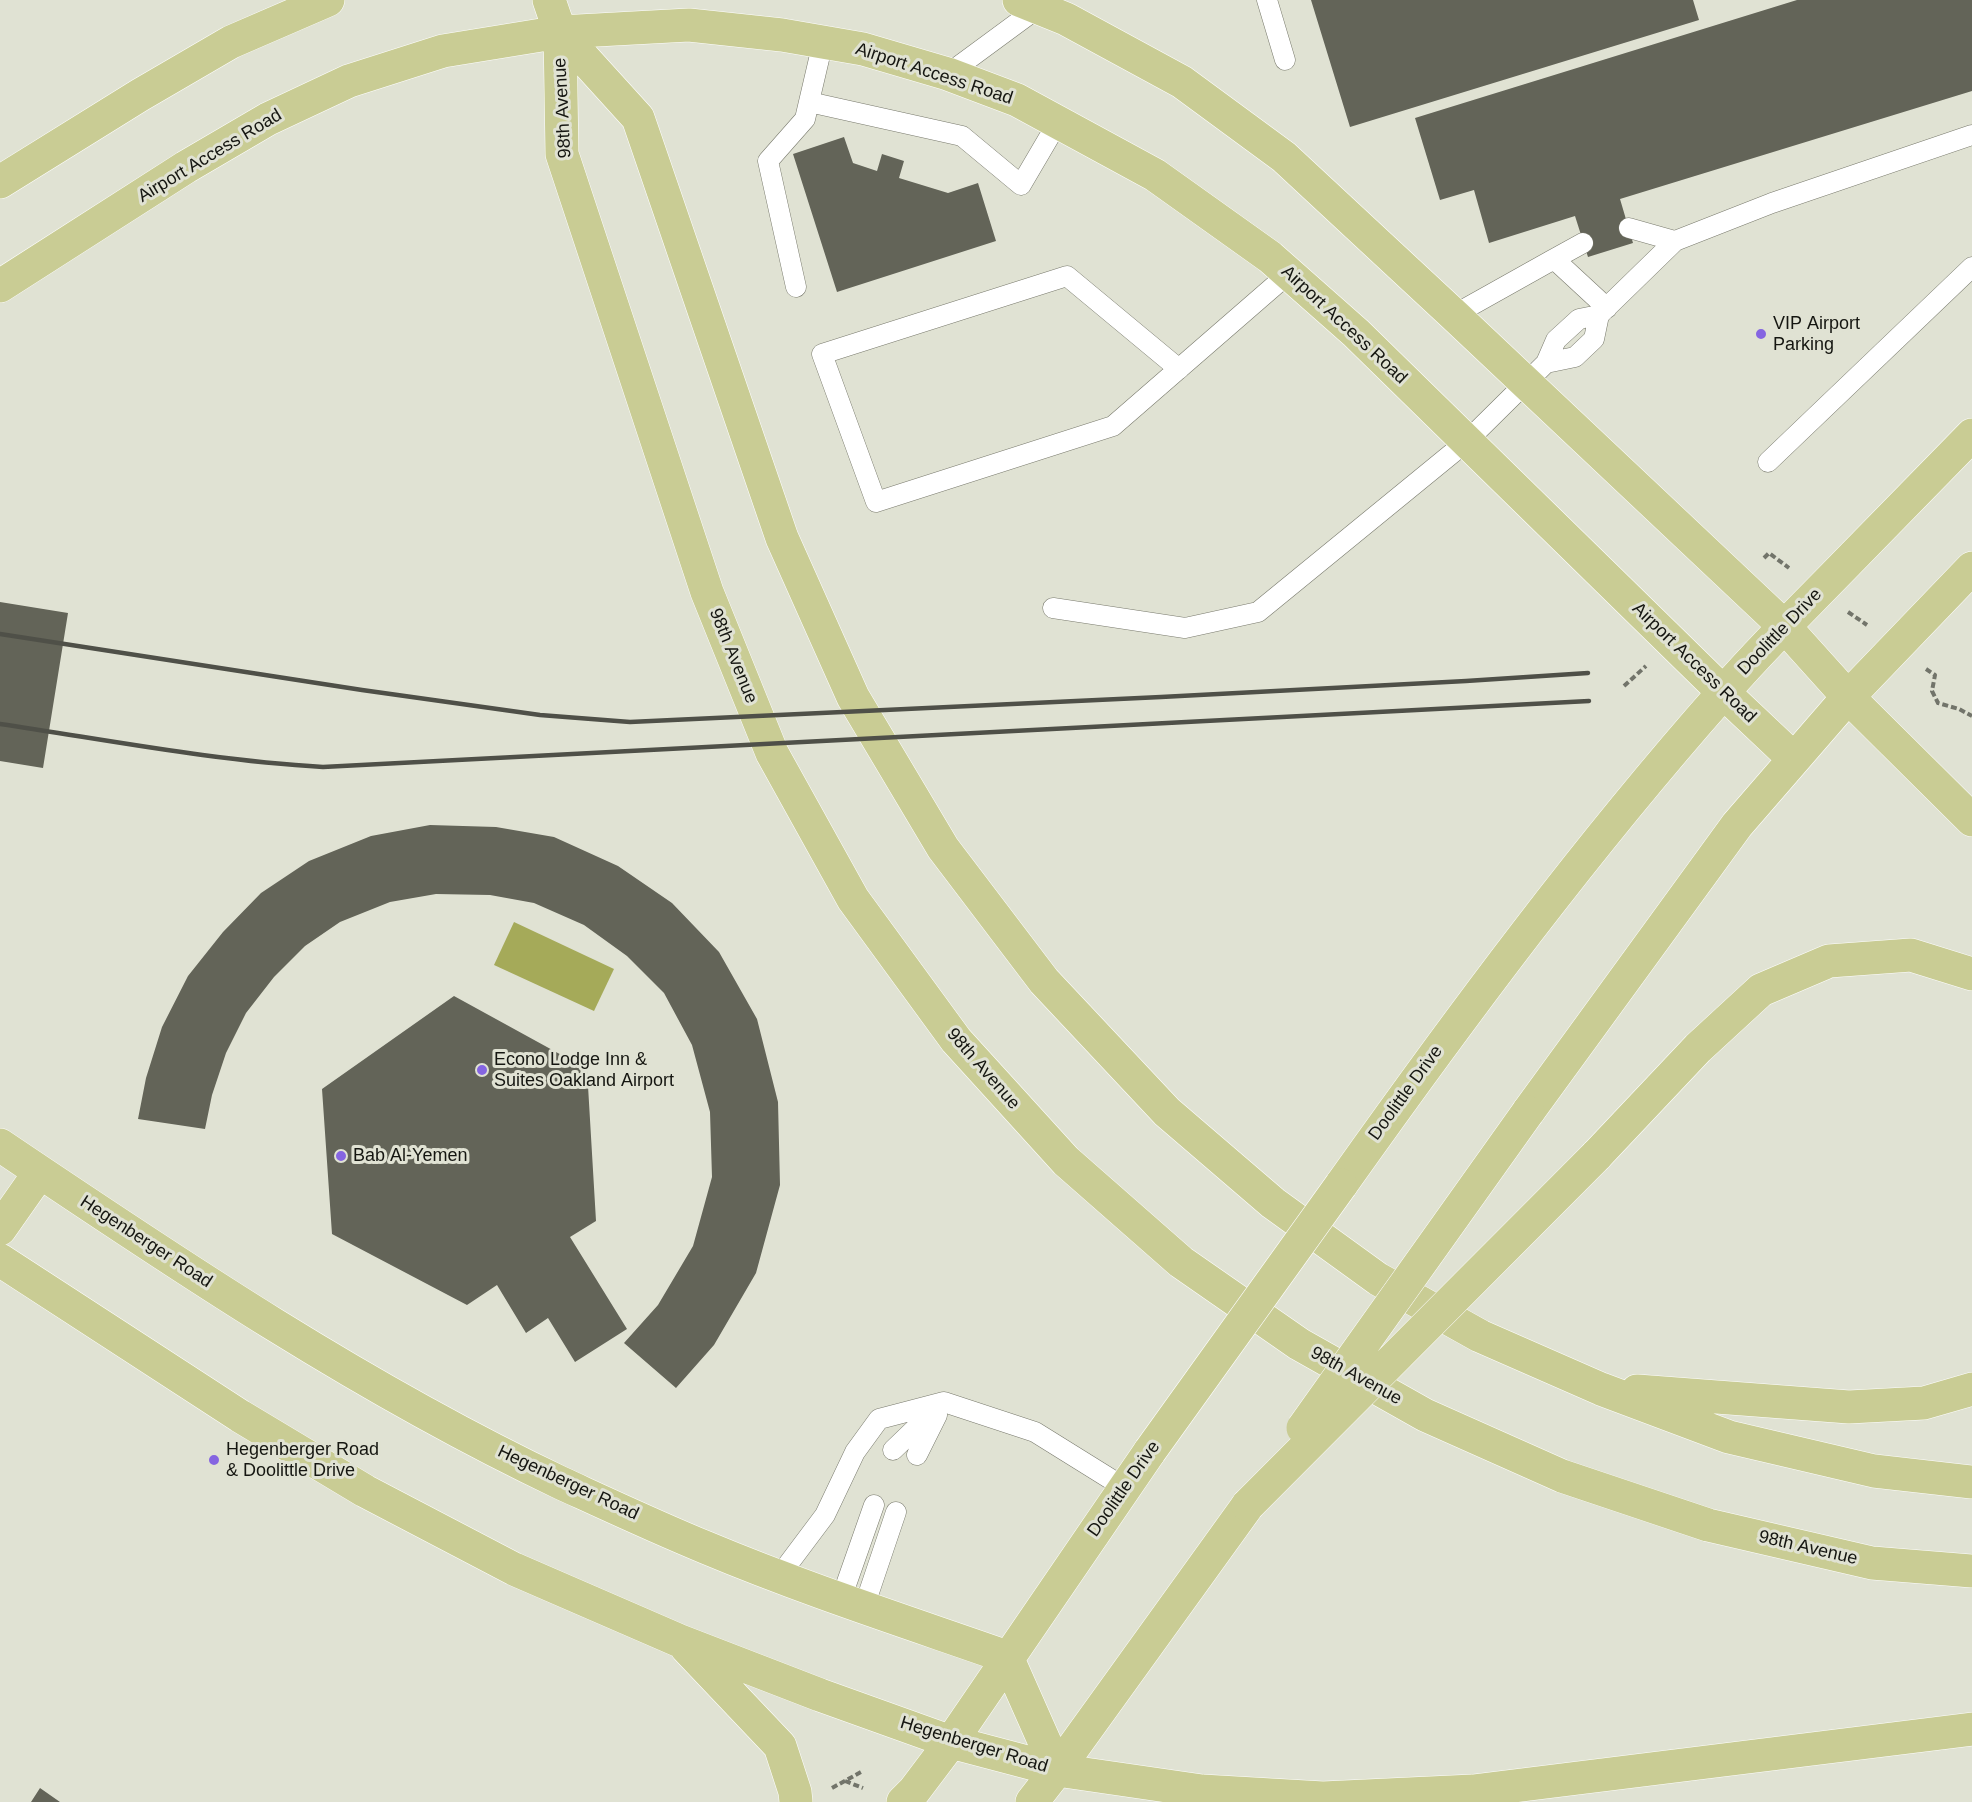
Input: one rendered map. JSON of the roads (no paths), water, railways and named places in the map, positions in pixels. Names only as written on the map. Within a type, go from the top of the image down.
[{"type":"main road","points":[[0,182],[140,95],[231,42],[328,0]]},
{"type":"main road","name":"98th Avenue","points":[[549,0],[560,32],[562,154],[707,592],[772,753],[853,899],[956,1040],[1066,1161],[1181,1262],[1299,1344],[1436,1420],[1562,1476],[1708,1525],[1872,1563],[1972,1571]]},
{"type":"main road","points":[[1034,2],[1182,82],[1275,151],[1454,315],[1536,373],[1785,627],[1848,697],[1972,820]]},
{"type":"main road","name":"Airport Access Road","points":[[0,286],[246,131],[349,81],[443,51],[560,32],[689,25],[782,35],[863,48],[948,74],[1017,100],[1155,175],[1270,257],[1356,333],[1794,759]]},
{"type":"main road","name":"98th Avenue","points":[[560,32],[638,118],[782,538],[853,697],[943,848],[1044,981],[1167,1112],[1282,1210],[1378,1279],[1480,1336],[1601,1389],[1729,1437],[1875,1471],[1972,1482]]},
{"type":"main road","name":"Doolittle Drive","points":[[903,1802],[951,1742],[1150,1451],[1436,1050],[1617,819],[1723,692],[1972,435]]},
{"type":"main road","points":[[1032,1802],[1737,825],[1848,697],[1972,568]]},
{"type":"main road","points":[[1248,1505],[1596,1156],[1698,1048],[1761,990],[1829,961],[1911,955],[1972,974]]},
{"type":"main road","name":"Hegenberger Road","points":[[0,1145],[261,1318],[406,1403],[560,1482],[707,1548],[852,1603],[1007,1657],[1057,1770]]},
{"type":"main road","points":[[0,1228],[40,1172]]},
{"type":"main road","name":"Hegenberger Road","points":[[0,1260],[211,1399],[365,1491],[514,1569],[680,1641],[820,1695],[951,1742],[1057,1770]]},
{"type":"main road","points":[[1601,1389],[1849,1407],[1923,1403],[1972,1389]]},
{"type":"main road","points":[[680,1641],[780,1746],[795,1792],[810,1797]]},
{"type":"main road","points":[[1057,1770],[1202,1791],[1323,1798],[1473,1791],[1972,1729]]},
{"type":"lane","points":[[1267,0],[1285,60]]},
{"type":"lane","points":[[948,74],[1034,2]]},
{"type":"lane","points":[[796,287],[768,160],[805,118],[823,42]]},
{"type":"lane","points":[[809,102],[962,136],[1021,185],[1058,122]]},
{"type":"lane","points":[[1053,608],[1185,628],[1258,612],[1466,442],[1536,373],[1575,357],[1594,339],[1603,311],[1675,242],[1772,204],[1972,135]]},
{"type":"lane","points":[[1629,228],[1675,242]]},
{"type":"lane","points":[[1454,315],[1583,243]]},
{"type":"lane","points":[[1554,259],[1603,311]]},
{"type":"lane","points":[[1768,462],[1972,267]]},
{"type":"lane","points":[[1179,369],[1067,276],[822,354],[876,502],[1113,426],[1179,369],[1288,274]]},
{"type":"lane","points":[[780,1575],[825,1515],[855,1452],[879,1419],[944,1402],[1035,1432],[1125,1488]]},
{"type":"lane","points":[[893,1450],[944,1402]]},
{"type":"lane","points":[[916,1455],[944,1402]]},
{"type":"lane","points":[[852,1603],[874,1505]]},
{"type":"lane","points":[[852,1603],[896,1512]]},
{"type":"railway","points":[[0,634],[540,715],[630,722],[1161,697],[1588,673]]},
{"type":"railway","points":[[0,724],[202,755],[323,767],[1589,701]]},
{"type":"place","name":"VIP Airport Parking","points":[[1761,334]]},
{"type":"place","name":"Econo Lodge Inn & Suites Oakland Airport","points":[[482,1070]]},
{"type":"place","name":"Bab Al-Yemen","points":[[341,1156]]},
{"type":"place","name":"Hegenberger Road & Doolittle Drive","points":[[214,1460]]}]
